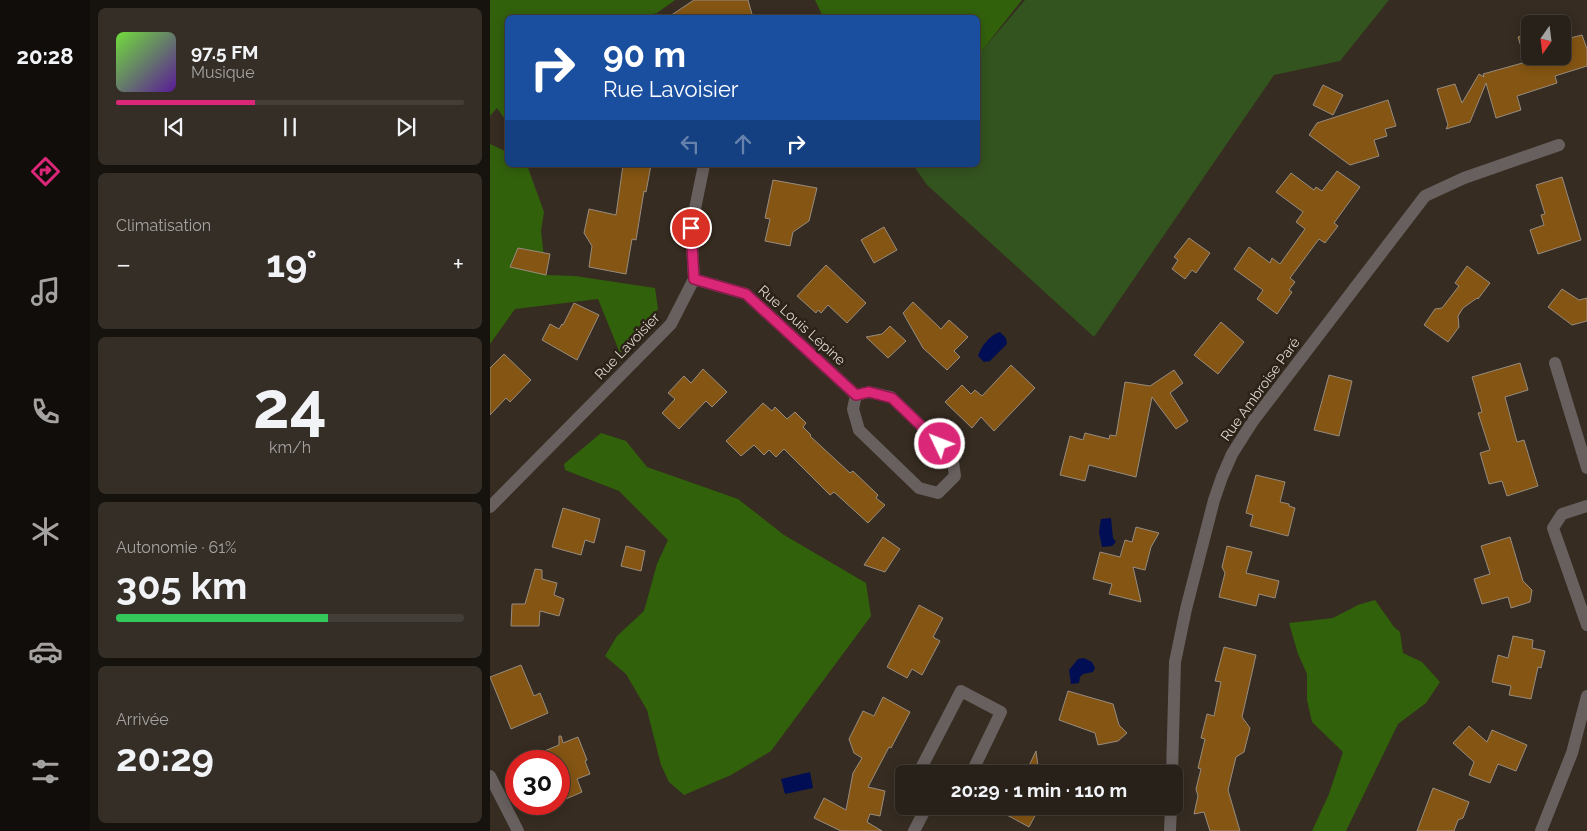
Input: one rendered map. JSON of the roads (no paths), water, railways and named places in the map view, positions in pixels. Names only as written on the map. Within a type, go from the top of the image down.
[{"type":"street","name":"Rue Ambroise Paré","points":[[1172,765],[1176,662],[1180,636],[1214,500],[1232,454],[1253,421],[1425,196],[1464,178],[1559,145]]},
{"type":"street","points":[[694,279],[691,228],[704,167]]},
{"type":"street","name":"Rue Louis Lépine","points":[[694,279],[746,294],[856,395]]},
{"type":"street","name":"Rue Lavoisier","points":[[490,507],[670,324],[694,279]]},
{"type":"street","points":[[1555,363],[1587,468]]},
{"type":"street","points":[[869,392],[892,398],[952,455],[955,476],[938,493],[919,488],[859,430],[852,409],[856,395],[869,392]]},
{"type":"street","points":[[1587,506],[1562,514],[1553,528],[1587,625]]},
{"type":"street","points":[[923,765],[961,691],[1001,712],[976,765]]},
{"type":"street","points":[[1541,831],[1572,753],[1587,696]]},
{"type":"street","points":[[490,776],[518,831]]},
{"type":"street","points":[[914,831],[922,815]]},
{"type":"street","points":[[1170,815],[1170,831]]}]
